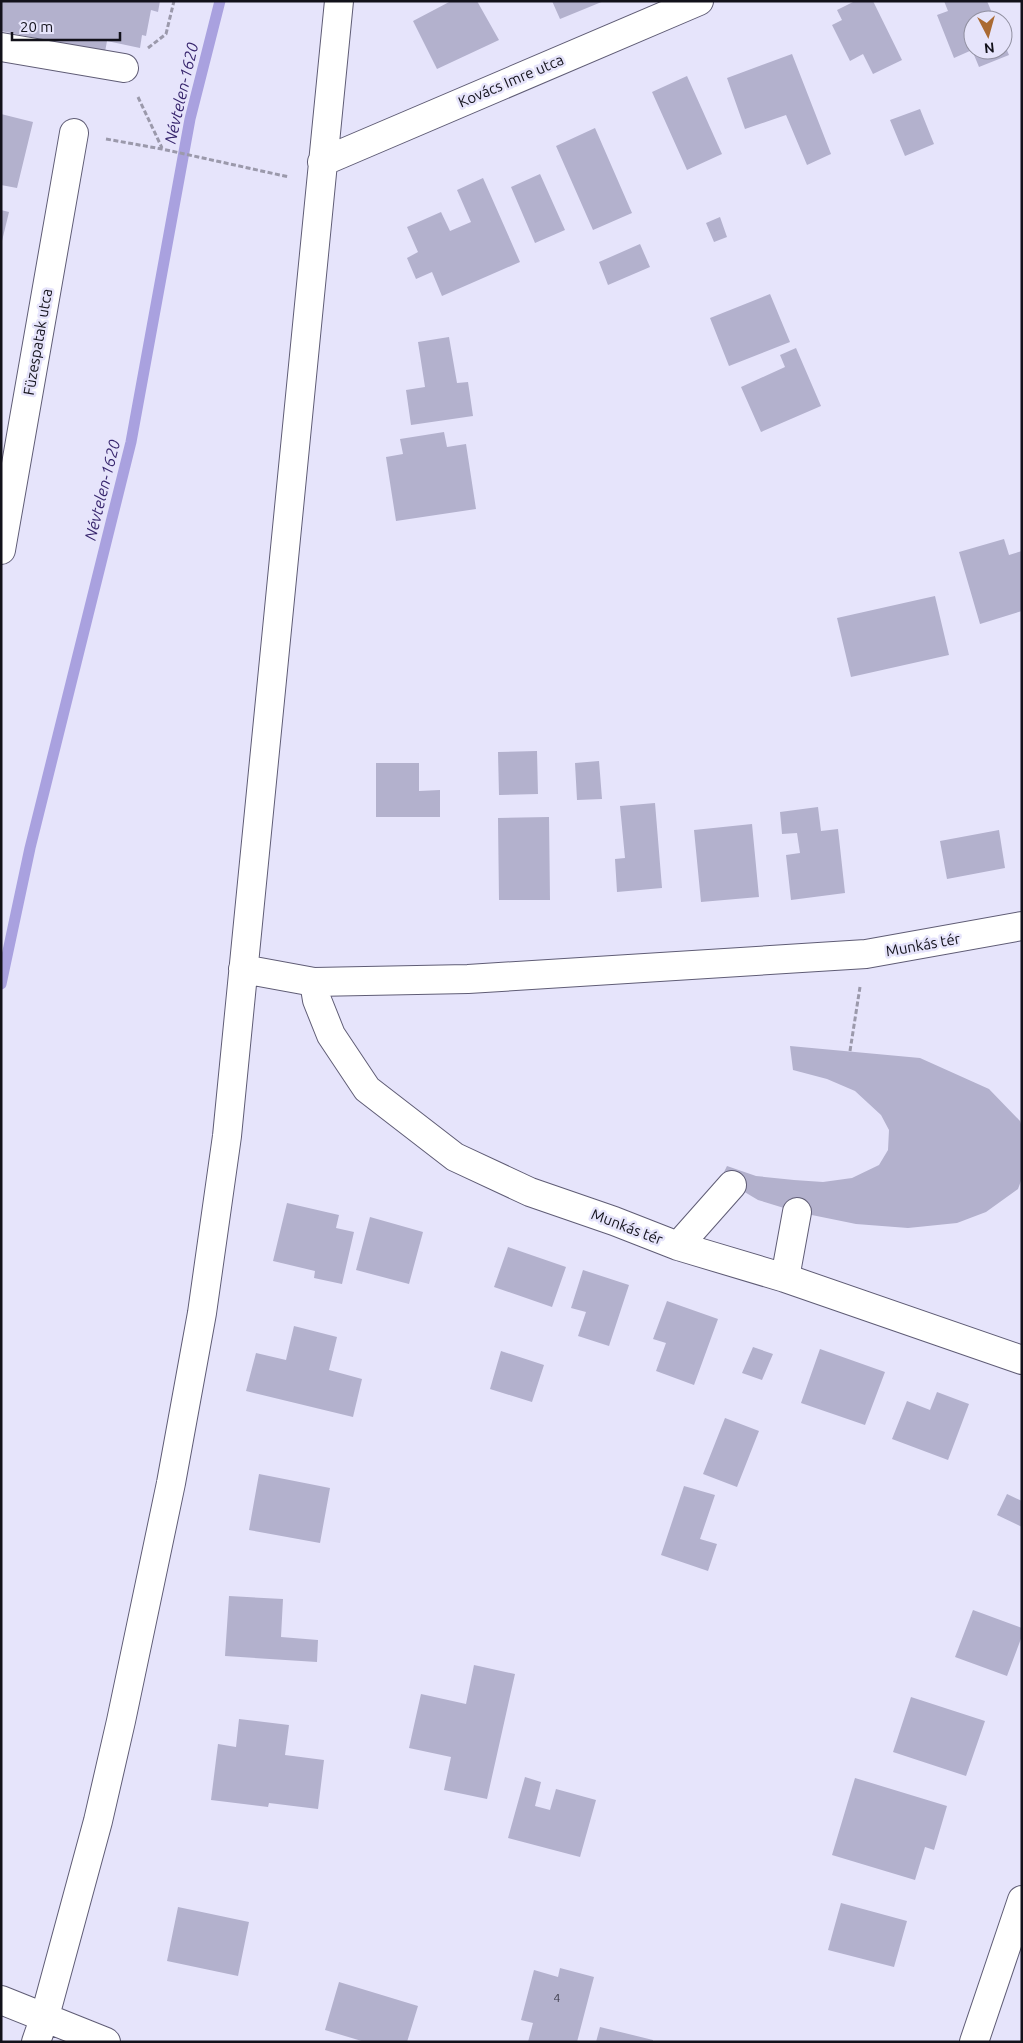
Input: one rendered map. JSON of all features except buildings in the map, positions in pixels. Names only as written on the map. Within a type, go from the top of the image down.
[{"type":"street","points":[[36,2042],[98,1821],[117,1740],[171,1483],[202,1313],[227,1136],[339,1]]},
{"type":"street","name":"Kovács Imre utca","points":[[322,162],[700,1]]},
{"type":"street","points":[[1,47],[124,68]]},
{"type":"street","name":"Füzespatak utca","points":[[1,550],[74,133]]},
{"type":"street","name":"Munkás tér","points":[[243,969],[314,982],[468,979],[866,954],[1022,926]]},
{"type":"street","name":"Munkás tér","points":[[314,982],[317,1000],[331,1035],[367,1089],[455,1157],[530,1192],[614,1221],[678,1246],[785,1278],[1022,1360]]},
{"type":"street","points":[[678,1246],[732,1185]]},
{"type":"street","points":[[785,1278],[797,1212]]},
{"type":"street","points":[[974,2042],[1022,1900]]},
{"type":"street","points":[[1,2000],[106,2042]]},
{"type":"path","points":[[74,133],[162,148],[294,178],[322,162]]},
{"type":"path","points":[[850,1051],[866,954]]},
{"type":"waterway","name":"Névtelen-1620","points":[[1,984],[30,848],[131,442],[190,119],[220,1]]}]
